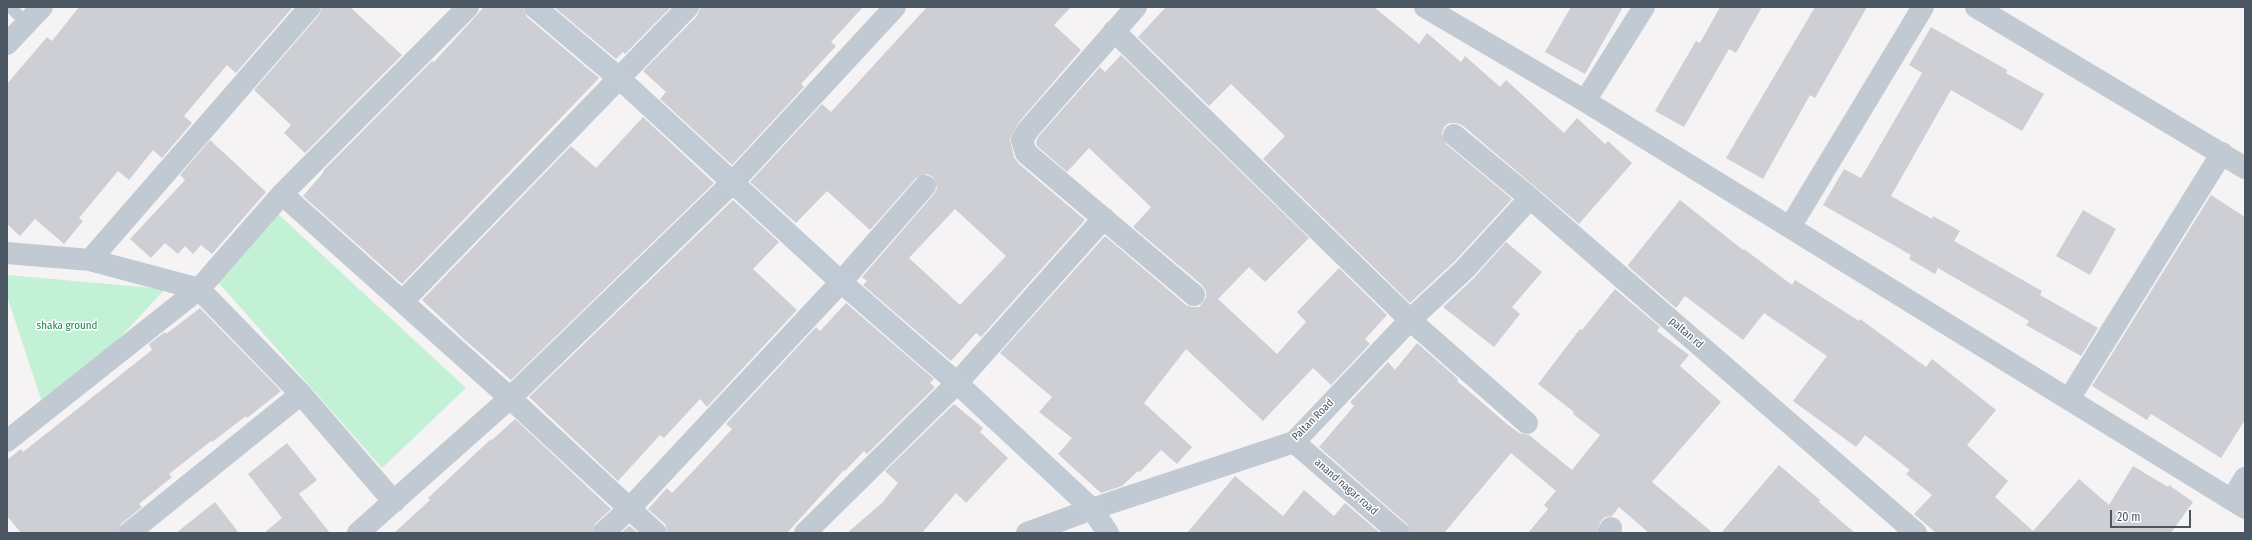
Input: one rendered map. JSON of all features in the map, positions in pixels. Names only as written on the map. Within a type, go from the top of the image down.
[{"type":"street","points":[[7,44],[42,7]]},
{"type":"street","points":[[90,260],[310,7]]},
{"type":"street","points":[[7,441],[199,289],[282,194],[468,7]]},
{"type":"street","points":[[535,7],[620,79],[841,282],[957,383],[1092,509],[1108,533]]},
{"type":"street","points":[[403,301],[620,79],[688,7]]},
{"type":"street","points":[[358,533],[510,398],[733,182],[895,7]]},
{"type":"street","points":[[1136,7],[1028,130],[1022,140],[1026,153],[1194,295]]},
{"type":"street","points":[[1425,7],[1585,100],[2238,503],[2245,478]]},
{"type":"street","points":[[1585,100],[1644,7]]},
{"type":"street","points":[[1790,227],[1923,7]]},
{"type":"street","points":[[1976,7],[2245,168]]},
{"type":"street","points":[[1114,31],[1410,320],[1527,423]]},
{"type":"street","name":"paltan rd","points":[[1454,135],[1530,198],[1916,533]]},
{"type":"street","points":[[2069,399],[2222,153]]},
{"type":"street","points":[[603,533],[628,509],[841,282],[924,186]]},
{"type":"street","points":[[282,194],[403,301],[510,398],[628,509],[656,533]]},
{"type":"street","name":"Paltan Road","points":[[1027,533],[1057,527],[1092,509],[1294,442],[1410,320],[1464,270],[1530,198]]},
{"type":"street","points":[[805,533],[957,383],[1104,218]]},
{"type":"street","points":[[7,254],[90,260],[199,289],[301,394],[394,502]]},
{"type":"street","points":[[129,533],[301,394]]},
{"type":"street","name":"anand nagar road","points":[[1294,442],[1399,533]]},
{"type":"lane","points":[[10,7],[27,23]]},
{"type":"green space","points":[[278,214],[466,388],[382,468],[218,282]]},
{"type":"green space","name":"shaka ground","points":[[7,275],[165,289],[47,417],[7,296]]},
{"type":"building","points":[[79,7],[293,7],[236,73],[227,65],[184,116],[192,123],[162,158],[153,150],[129,180],[118,171],[79,218],[83,221],[64,244],[35,219],[20,236],[7,224],[7,84],[47,37],[52,41]]},
{"type":"building","points":[[322,7],[350,7],[402,55],[305,153],[284,133],[291,125],[254,90],[319,15]]},
{"type":"building","points":[[484,7],[523,7],[527,17],[599,78],[402,284],[303,196],[324,170],[432,61],[434,62]]},
{"type":"building","points":[[554,7],[671,7],[625,54],[623,52],[616,59]]},
{"type":"building","points":[[700,7],[863,7],[831,42],[836,46],[801,84],[804,87],[732,165],[660,99],[666,92],[643,71],[697,16]]},
{"type":"building","points":[[927,7],[1071,7],[1054,25],[1081,50],[1019,122],[1010,139],[1014,157],[1018,163],[1085,220],[981,337],[976,333],[951,361],[863,285],[867,281],[862,277],[934,194],[937,188],[933,177],[927,174],[916,178],[870,230],[827,191],[796,223],[750,182],[822,104],[831,112]],"holes":[[[955,209],[1006,256],[960,305],[909,258]]]},
{"type":"building","points":[[1166,7],[1374,7],[1419,44],[1427,33],[1461,62],[1465,56],[1500,87],[1506,80],[1564,133],[1577,118],[1605,144],[1608,141],[1632,163],[1579,224],[1462,125],[1449,123],[1444,127],[1442,133],[1446,144],[1512,199],[1455,261],[1410,303],[1263,159],[1285,136],[1231,84],[1209,106],[1138,37]]},
{"type":"building","points":[[1571,7],[1623,7],[1585,74],[1545,52]]},
{"type":"building","points":[[1720,7],[1762,7],[1736,53],[1729,49],[1684,127],[1655,111],[1696,41],[1700,43]]},
{"type":"building","points":[[1815,7],[1867,7],[1815,98],[1810,95],[1763,179],[1726,158]]},
{"type":"building","points":[[1931,27],[2007,70],[2006,73],[2044,94],[2022,131],[1951,90],[1891,196],[1932,219],[1933,216],[1960,231],[1954,241],[2042,291],[2040,295],[2098,328],[2081,356],[2026,325],[2029,321],[1995,301],[1938,268],[1935,274],[1909,259],[1911,255],[1823,205],[1844,169],[1861,178],[1922,73],[1909,65]]},
{"type":"building","points":[[1121,55],[1309,238],[1265,282],[1249,267],[1218,299],[1277,354],[1306,322],[1297,312],[1339,268],[1387,315],[1365,339],[1370,344],[1331,385],[1313,368],[1263,421],[1186,349],[1144,403],[1192,447],[1177,464],[1161,450],[1140,472],[1138,471],[1122,486],[1101,493],[1058,454],[1072,438],[1039,412],[1052,397],[1000,353],[1105,236],[1186,305],[1199,307],[1206,298],[1206,291],[1202,285],[1133,227],[1151,207],[1089,148],[1067,172],[1037,146],[1036,142],[1038,137],[1100,67],[1105,72]]},
{"type":"building","points":[[643,117],[714,183],[511,380],[422,300],[571,146],[596,168]]},
{"type":"building","points":[[210,140],[266,192],[212,254],[201,245],[193,254],[185,246],[178,254],[165,243],[151,258],[130,239],[185,180],[180,175]]},
{"type":"building","points":[[2211,195],[2245,217],[2245,420],[2221,458],[2151,414],[2147,420],[2092,386]]},
{"type":"building","points":[[733,200],[779,242],[753,269],[797,310],[707,407],[700,399],[664,438],[660,435],[618,481],[529,397]]},
{"type":"building","points":[[1680,200],[1743,250],[1744,249],[1792,285],[1795,280],[1859,321],[1860,319],[1926,367],[1932,359],[1996,410],[1967,445],[2008,481],[1995,497],[2033,531],[2079,479],[2109,505],[2133,466],[2168,487],[2169,485],[2193,502],[2171,533],[1936,533],[1914,514],[1932,495],[1906,474],[1910,470],[1865,435],[1856,447],[1793,401],[1827,356],[1764,313],[1743,340],[1685,296],[1676,308],[1631,269],[1628,265]]},
{"type":"building","points":[[2083,210],[2116,229],[2090,275],[2056,256]]},
{"type":"building","points":[[1506,242],[1542,272],[1512,307],[1520,314],[1494,347],[1443,307],[1473,279]]},
{"type":"building","points":[[1615,289],[1660,327],[1657,331],[1689,355],[1680,366],[1721,402],[1652,482],[1713,533],[1649,533],[1619,507],[1612,516],[1605,517],[1601,521],[1596,533],[1528,533],[1548,509],[1544,505],[1556,491],[1511,453],[1444,533],[1411,533],[1407,524],[1319,447],[1354,406],[1350,402],[1388,362],[1395,370],[1417,343],[1458,379],[1457,381],[1507,424],[1519,433],[1529,435],[1572,470],[1600,435],[1573,414],[1574,412],[1538,384],[1580,329],[1582,330]]},
{"type":"building","points":[[846,303],[934,379],[930,383],[935,387],[867,454],[864,451],[845,471],[844,470],[787,533],[668,533],[665,524],[648,509],[667,488],[672,493],[697,467],[732,429],[726,424],[816,327],[820,331]]},
{"type":"building","points":[[200,308],[281,391],[247,418],[246,416],[212,442],[211,441],[169,474],[172,477],[139,504],[142,507],[121,524],[117,533],[21,533],[7,516],[7,460],[21,449],[23,452],[152,350],[149,344],[165,332],[166,334]]},
{"type":"building","points":[[954,404],[983,428],[980,432],[1008,458],[966,503],[956,493],[922,533],[847,533],[882,503],[898,483],[885,471]]},
{"type":"building","points":[[515,419],[611,509],[595,524],[591,533],[394,533],[430,500],[428,498],[491,439],[492,440]]},
{"type":"building","points":[[287,443],[317,480],[299,494],[330,533],[264,533],[282,518],[248,474]]},
{"type":"building","points":[[1779,465],[1820,500],[1819,502],[1855,533],[1721,533]]},
{"type":"building","points":[[1235,476],[1283,516],[1304,490],[1334,516],[1345,503],[1380,533],[1187,533]]},
{"type":"building","points":[[215,502],[239,533],[176,533]]},
{"type":"building","points":[[629,526],[631,527],[638,533],[621,533]]}]
